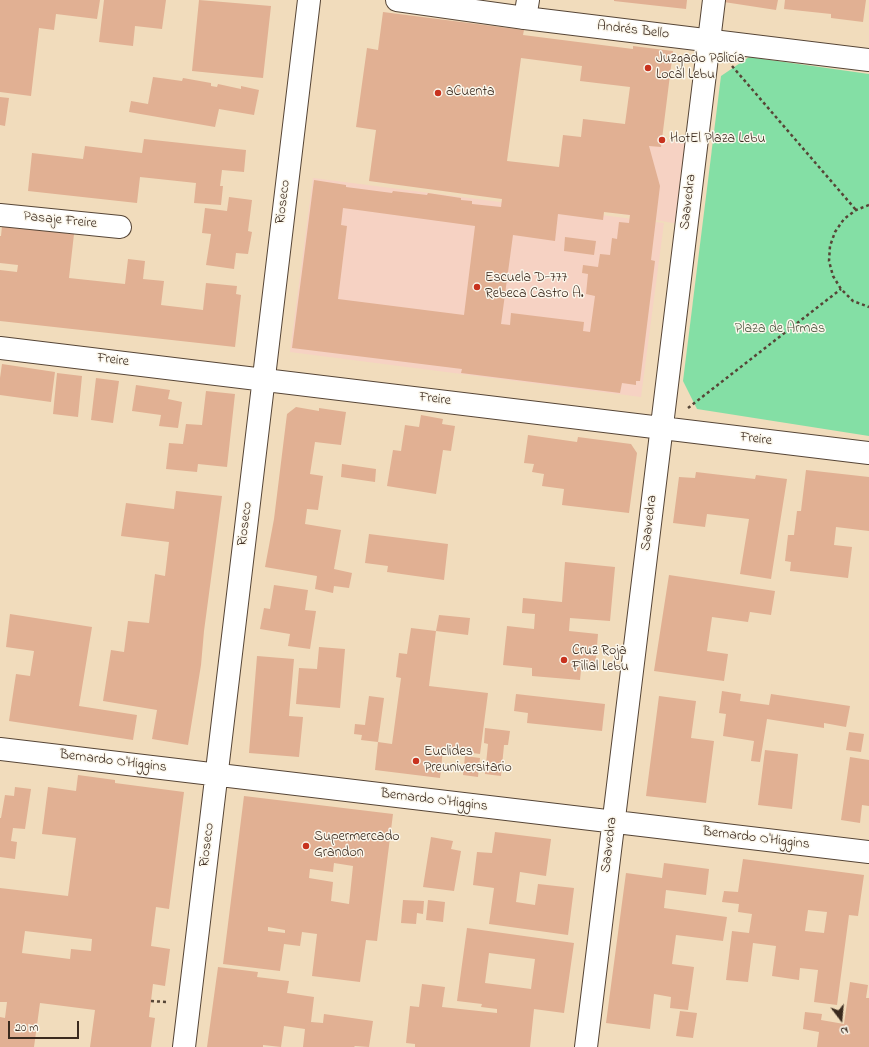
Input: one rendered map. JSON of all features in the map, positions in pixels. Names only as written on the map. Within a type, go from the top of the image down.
[{"type":"street","name":"Rioseco","points":[[184,1047],[308,0]]},
{"type":"street","name":"Andrés Bello","points":[[397,0],[527,9],[709,40],[869,60]]},
{"type":"street","name":"Saavedra","points":[[586,1047],[714,0]]},
{"type":"street","name":"Pasaje Freire","points":[[0,215],[120,227]]},
{"type":"street","name":"Freire","points":[[0,348],[869,453]]},
{"type":"street","name":"Bernardo O'Higgins","points":[[0,749],[869,852]]},
{"type":"path","points":[[709,40],[856,210]]},
{"type":"path","points":[[869,205],[856,210],[844,219],[835,232],[830,246],[829,262],[833,276],[841,290],[853,301],[869,307]]},
{"type":"path","points":[[661,428],[841,290]]},
{"type":"shaded area","points":[[695,141],[684,225],[566,204],[573,144]]},
{"type":"shaded area","name":"Escuela D-777 Rebeca Castro A.","points":[[313,178],[664,223],[641,397],[290,352]]},
{"type":"green space","name":"Plaza de Armas","points":[[749,57],[869,74],[869,436],[697,409],[683,381],[721,76]]},
{"type":"building","points":[[0,0],[100,0],[97,19],[56,14],[54,30],[39,28],[31,96],[0,92]]},
{"type":"building","points":[[104,0],[166,0],[162,29],[135,26],[133,46],[99,42]]},
{"type":"building","points":[[199,0],[271,6],[263,78],[192,71]]},
{"type":"building","points":[[614,0],[687,0],[686,9]]},
{"type":"building","points":[[724,0],[778,0],[776,10],[724,2]]},
{"type":"building","points":[[785,0],[866,0],[863,22],[831,18],[831,14],[784,9]]},
{"type":"building","points":[[383,12],[524,30],[523,35],[633,49],[633,46],[673,51],[661,147],[649,146],[660,186],[651,260],[655,261],[640,381],[636,381],[636,385],[622,383],[620,393],[461,373],[462,369],[292,348],[314,180],[346,185],[346,187],[392,193],[393,191],[427,195],[428,193],[461,198],[461,200],[472,201],[472,204],[501,207],[502,199],[369,181],[376,130],[356,127],[367,48],[378,50]],"holes":[[[521,58],[582,66],[580,81],[630,87],[625,124],[583,119],[581,137],[563,135],[559,167],[507,161]],[[343,208],[475,226],[464,315],[338,299],[347,226],[341,225]],[[604,212],[630,215],[629,223],[619,222],[617,239],[612,238],[610,255],[600,254],[598,267],[583,265],[582,273],[588,274],[586,294],[595,296],[590,332],[583,331],[584,322],[511,313],[510,325],[501,324],[513,235],[555,241],[558,214],[603,220]]]},
{"type":"building","points":[[153,77],[182,81],[183,78],[211,83],[211,86],[217,87],[218,84],[241,89],[241,86],[259,90],[254,115],[219,109],[215,127],[129,112],[131,101],[148,104]]},
{"type":"building","points":[[0,97],[9,98],[5,126],[0,125]]},
{"type":"building","points":[[144,139],[246,150],[244,172],[222,170],[220,186],[223,186],[221,205],[194,203],[196,183],[140,177],[137,203],[28,191],[32,153],[83,159],[85,146],[142,153]]},
{"type":"building","points":[[229,197],[252,200],[248,231],[252,232],[248,254],[236,253],[234,269],[206,265],[211,234],[202,233],[205,208],[227,211]]},
{"type":"building","points":[[2,226],[74,234],[69,278],[125,284],[128,259],[145,261],[143,279],[164,281],[161,305],[203,310],[206,283],[237,286],[236,294],[241,295],[235,347],[0,321],[0,270],[17,272],[18,265],[0,263],[0,236]]},
{"type":"building","points":[[565,237],[596,241],[594,255],[564,251]]},
{"type":"building","points":[[2,364],[55,372],[51,402],[0,395]]},
{"type":"building","points":[[57,373],[82,376],[78,417],[53,414]]},
{"type":"building","points":[[96,378],[119,381],[113,423],[91,420]]},
{"type":"building","points":[[136,385],[170,390],[168,399],[182,402],[178,428],[159,426],[161,415],[132,411]]},
{"type":"building","points":[[206,391],[235,394],[227,467],[198,464],[197,472],[166,469],[169,443],[183,444],[186,424],[202,425]]},
{"type":"building","points":[[296,407],[319,411],[319,408],[346,412],[341,445],[315,442],[310,474],[323,476],[318,510],[307,509],[305,524],[341,530],[334,569],[352,573],[349,588],[334,586],[333,593],[315,589],[317,576],[265,567],[274,519],[287,414]]},
{"type":"building","points":[[421,415],[443,419],[442,424],[455,426],[451,451],[443,450],[436,494],[387,486],[393,450],[401,451],[405,425],[419,427]]},
{"type":"building","points":[[528,435],[577,442],[578,437],[631,444],[637,453],[629,513],[562,505],[564,489],[542,486],[544,474],[532,472],[534,464],[524,463]]},
{"type":"building","points":[[342,464],[376,469],[375,482],[341,477]]},
{"type":"building","points":[[806,470],[869,477],[869,531],[836,527],[834,545],[852,547],[848,578],[790,571],[791,562],[785,561],[788,535],[794,535],[797,511],[801,511]]},
{"type":"building","points":[[696,472],[755,479],[756,475],[787,479],[771,579],[740,574],[749,519],[707,514],[705,527],[673,523],[679,477],[695,478]]},
{"type":"building","points":[[176,491],[222,496],[204,631],[201,665],[188,745],[152,739],[157,710],[103,701],[111,650],[124,652],[128,621],[149,623],[155,574],[165,576],[169,542],[121,536],[126,503],[174,509]]},
{"type":"building","points":[[369,534],[448,544],[444,580],[387,572],[388,566],[365,563]]},
{"type":"building","points":[[565,562],[615,567],[610,621],[570,618],[569,631],[598,634],[595,671],[581,670],[580,680],[532,676],[532,668],[503,665],[507,626],[534,629],[535,614],[522,613],[523,598],[562,602]]},
{"type":"building","points":[[669,575],[775,591],[771,615],[750,612],[748,622],[712,617],[707,651],[728,654],[724,681],[654,671]]},
{"type":"building","points":[[274,585],[308,590],[305,610],[316,611],[310,649],[288,646],[290,634],[260,629],[264,608],[270,609]]},
{"type":"building","points":[[10,614],[92,627],[79,706],[137,715],[133,740],[9,721],[16,674],[30,676],[34,651],[6,647]]},
{"type":"building","points":[[439,615],[470,618],[468,635],[436,631]]},
{"type":"building","points":[[411,628],[436,631],[429,686],[488,693],[480,754],[443,749],[440,778],[375,770],[378,742],[392,744],[401,678],[396,677],[399,653],[407,654]]},
{"type":"building","points":[[319,647],[345,649],[340,708],[296,704],[299,668],[317,669]]},
{"type":"building","points":[[257,656],[294,659],[289,716],[303,717],[299,757],[249,753]]},
{"type":"building","points":[[722,691],[741,694],[740,701],[769,705],[771,694],[850,706],[846,727],[824,723],[824,728],[767,719],[760,762],[751,761],[754,741],[723,736],[726,714],[719,713]]},
{"type":"building","points":[[516,694],[605,704],[602,731],[527,723],[528,713],[514,711]]},
{"type":"building","points":[[369,696],[384,698],[378,742],[361,740],[362,735],[354,734],[355,724],[365,725]]},
{"type":"building","points":[[659,696],[696,701],[691,738],[714,741],[706,803],[646,796]]},
{"type":"building","points":[[485,728],[510,731],[508,745],[504,745],[501,776],[485,774],[488,744],[484,743]]},
{"type":"building","points":[[849,732],[864,734],[861,752],[846,750]]},
{"type":"building","points":[[765,750],[798,754],[792,809],[758,805]]},
{"type":"building","points":[[465,756],[480,758],[478,777],[463,775]]},
{"type":"building","points":[[850,757],[869,760],[869,806],[862,805],[860,823],[841,820]]},
{"type":"building","points":[[78,775],[115,780],[115,783],[184,792],[169,909],[156,907],[151,946],[170,949],[165,986],[153,984],[149,1017],[155,1018],[151,1047],[90,1047],[95,1010],[40,1003],[34,1047],[0,1047],[0,1017],[5,1018],[7,1002],[0,1002],[0,888],[68,896],[76,838],[42,834],[48,787],[76,791]],"holes":[[[25,931],[92,939],[91,951],[71,949],[70,959],[22,953]]]},
{"type":"building","points":[[15,787],[31,789],[25,829],[13,828],[11,841],[17,842],[15,859],[0,857],[0,818],[5,795],[14,796]]},
{"type":"building","points":[[244,796],[393,814],[377,941],[366,940],[360,982],[312,976],[317,934],[302,932],[300,946],[284,944],[280,971],[223,964]],"holes":[[[334,863],[353,866],[349,904],[331,901],[333,882],[309,878],[310,869],[333,872]],[[268,927],[285,930],[285,933],[268,931]]]},
{"type":"building","points":[[495,832],[551,839],[546,876],[520,872],[516,902],[535,905],[538,884],[574,888],[568,935],[489,924],[494,888],[473,885],[477,852],[492,853]]},
{"type":"building","points":[[431,837],[453,841],[451,849],[461,851],[454,891],[423,887]]},
{"type":"building","points":[[743,859],[864,875],[858,916],[849,915],[837,1005],[814,1002],[818,970],[800,968],[799,980],[772,976],[776,946],[753,943],[748,982],[726,980],[732,931],[749,933],[752,914],[738,912],[739,904],[722,902],[724,891],[738,892]],"holes":[[[808,910],[827,912],[824,933],[805,931]]]},
{"type":"building","points":[[664,863],[709,869],[706,895],[666,890],[664,908],[727,917],[723,941],[676,935],[672,964],[694,967],[688,1010],[670,1008],[671,997],[654,994],[650,1029],[606,1023],[626,873],[662,878]]},
{"type":"building","points":[[403,900],[424,901],[423,914],[417,913],[416,924],[401,923]]},
{"type":"building","points":[[428,900],[445,902],[443,922],[426,920]]},
{"type":"building","points":[[467,928],[574,943],[564,1013],[534,1009],[530,1047],[415,1047],[415,1044],[406,1043],[410,1006],[419,1007],[422,984],[445,987],[442,1007],[497,1013],[497,1009],[481,1007],[482,1004],[457,1001]],"holes":[[[489,953],[535,959],[531,989],[485,983]]]},
{"type":"building","points":[[218,967],[258,972],[257,977],[289,981],[287,993],[314,997],[311,1022],[323,1023],[324,1014],[373,1021],[369,1047],[303,1047],[305,1029],[284,1026],[281,1047],[263,1045],[263,1047],[207,1047]]},
{"type":"building","points":[[850,982],[868,985],[866,998],[869,998],[869,1047],[817,1047],[819,1032],[803,1029],[805,1012],[822,1014],[821,1020],[844,1024]]},
{"type":"building","points":[[680,1011],[697,1013],[693,1038],[676,1036]]},
{"type":"place","name":"Juzgado Policía Local Lebu","points":[[648,68]]},
{"type":"place","name":"aCuenta","points":[[438,93]]},
{"type":"place","name":"HotEl Plaza Lebu","points":[[662,140]]},
{"type":"place","name":"Escuela D-777 Rebeca Castro A.","points":[[477,287]]},
{"type":"place","name":"Cruz Roja Filial Lebu","points":[[564,660]]},
{"type":"place","name":"Euclides Preuniversitario","points":[[416,761]]},
{"type":"place","name":"Supermercado Grandon","points":[[306,846]]}]
